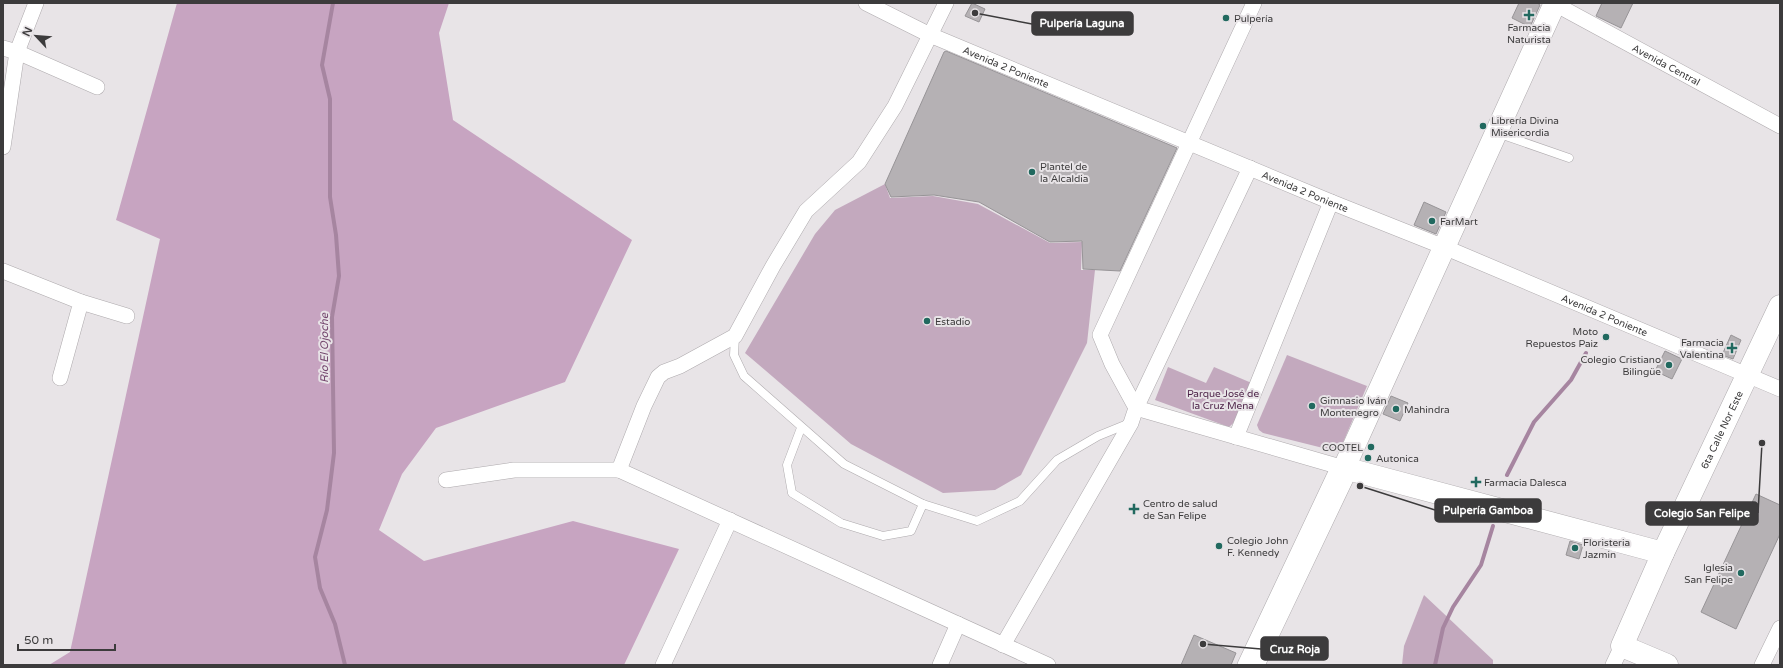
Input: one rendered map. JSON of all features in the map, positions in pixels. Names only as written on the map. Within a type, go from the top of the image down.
[{"type":"street","points":[[3,147],[10,50],[36,3]]},
{"type":"street","name":"Avenida 2 Poniente","points":[[866,3],[930,35],[1331,202],[1444,247],[1746,376],[1780,389]]},
{"type":"street","points":[[619,470],[644,406],[658,378],[664,372],[680,366],[735,336],[773,266],[806,211],[859,162],[895,106],[946,3]]},
{"type":"street","points":[[1254,3],[1100,336],[1112,364],[1136,408],[1345,468],[1663,553]]},
{"type":"street","points":[[1257,665],[1554,3]]},
{"type":"street","name":"Avenida Central","points":[[1554,3],[1780,126]]},
{"type":"street","points":[[10,50],[97,87]]},
{"type":"street","points":[[1003,645],[1131,423],[1136,408],[1250,168]]},
{"type":"street","points":[[1236,437],[1331,202]]},
{"type":"street","points":[[3,271],[81,302],[127,316]]},
{"type":"street","points":[[60,378],[81,302]]},
{"type":"street","name":"6ta Calle Nor Este","points":[[1622,646],[1663,553],[1780,306]]},
{"type":"street","points":[[1245,665],[1345,468]]},
{"type":"street","points":[[446,480],[514,470],[619,470],[1048,665]]},
{"type":"street","points":[[663,665],[730,520]]},
{"type":"street","points":[[940,665],[958,624]]},
{"type":"street","points":[[1762,665],[1780,628]]},
{"type":"street","points":[[1613,665],[1622,646],[1667,665]]},
{"type":"lane","points":[[1496,133],[1569,158]]},
{"type":"lane","points":[[735,336],[734,355],[744,376],[801,428],[844,464],[923,504],[977,520],[1020,501],[1057,460],[1098,436],[1131,423]]},
{"type":"lane","points":[[801,428],[787,465],[792,493],[841,523],[883,536],[911,531],[923,504]]},
{"type":"green space","name":"Estadio","points":[[885,184],[890,198],[933,196],[978,204],[1050,243],[1082,242],[1081,270],[1095,270],[1087,343],[1021,475],[995,490],[943,493],[851,444],[745,353],[815,234],[835,210]]},
{"type":"green space","name":"Gimnasio Iván Montenegro","points":[[1287,355],[1367,386],[1339,452],[1263,433],[1259,430],[1257,425]]},
{"type":"green space","name":"Parque José de la Cruz Mena","points":[[1168,367],[1206,383],[1214,367],[1254,384],[1240,417],[1229,427],[1155,400]]},
{"type":"green space","points":[[1424,595],[1493,660],[1493,665],[1402,665],[1404,646]]},
{"type":"shaded area","points":[[177,3],[449,3],[439,33],[453,120],[632,240],[565,382],[436,428],[402,474],[379,530],[424,561],[573,521],[679,549],[624,665],[49,665],[70,652],[160,239],[116,220]]},
{"type":"building","points":[[972,3],[985,9],[979,22],[965,16]]},
{"type":"building","name":"Farmacia Naturista","points":[[1519,3],[1537,3],[1540,5],[1530,27],[1512,18]]},
{"type":"building","points":[[1602,3],[1633,3],[1621,28],[1596,16]]},
{"type":"building","name":"Plantel de la Alcaldia","points":[[946,51],[1177,148],[1120,271],[1083,269],[1082,241],[1050,242],[979,202],[934,195],[891,197],[885,184],[944,52]]},
{"type":"building","name":"FarMart","points":[[1424,202],[1446,212],[1436,234],[1414,225]]},
{"type":"building","name":"Farmacia Valentina","points":[[1731,335],[1741,340],[1733,359],[1722,355]]},
{"type":"building","name":"Colegio Cristiano Bilingüe","points":[[1665,351],[1682,359],[1672,379],[1655,371]]},
{"type":"building","name":"Mahindra","points":[[1391,396],[1408,403],[1400,421],[1383,414]]},
{"type":"building","name":"Iglesia San Felipe","points":[[1756,494],[1780,505],[1780,534],[1736,629],[1701,612]]},
{"type":"building","name":"Floristeria Jazmin","points":[[1570,541],[1583,545],[1579,559],[1566,555]]},
{"type":"building","points":[[1194,635],[1236,653],[1231,665],[1181,665]]},
{"type":"waterway","name":"Río El Ojoche","points":[[333,3],[322,65],[330,99],[330,197],[336,235],[339,276],[332,317],[334,453],[327,510],[315,557],[320,588],[335,624],[345,665]]},
{"type":"waterway","points":[[1507,475],[1534,422],[1571,380],[1586,353]]},
{"type":"waterway","points":[[1435,665],[1443,628],[1453,607],[1481,565],[1493,526]]},
{"type":"place","name":"Pulpería Laguna","points":[[975,13]]},
{"type":"place","name":"Farmacia Naturista","points":[[1529,15]]},
{"type":"place","name":"Pulpería","points":[[1226,18]]},
{"type":"place","name":"Librería Divina Misericordia","points":[[1483,126]]},
{"type":"place","name":"Plantel de la Alcaldia","points":[[1032,172]]},
{"type":"place","name":"FarMart","points":[[1432,221]]},
{"type":"place","name":"Estadio","points":[[927,321]]},
{"type":"place","name":"Moto Repuestos Paiz","points":[[1606,337]]},
{"type":"place","name":"Farmacia Valentina","points":[[1732,348]]},
{"type":"place","name":"Colegio Cristiano Bilingüe","points":[[1669,365]]},
{"type":"place","name":"Gimnasio Iván Montenegro","points":[[1312,406]]},
{"type":"place","name":"Mahindra","points":[[1396,409]]},
{"type":"place","name":"Colegio San Felipe","points":[[1762,443]]},
{"type":"place","name":"COOTEL","points":[[1371,447]]},
{"type":"place","name":"Autonica","points":[[1368,458]]},
{"type":"place","name":"Farmacia Dalesca","points":[[1476,482]]},
{"type":"place","name":"Pulpería Gamboa","points":[[1360,486]]},
{"type":"place","name":"Centro de salud de San Felipe","points":[[1134,509]]},
{"type":"place","name":"Colegio John F. Kennedy","points":[[1219,546]]},
{"type":"place","name":"Floristeria Jazmin","points":[[1575,548]]},
{"type":"place","name":"Iglesia San Felipe","points":[[1741,573]]},
{"type":"place","name":"Cruz Roja","points":[[1203,644]]}]
